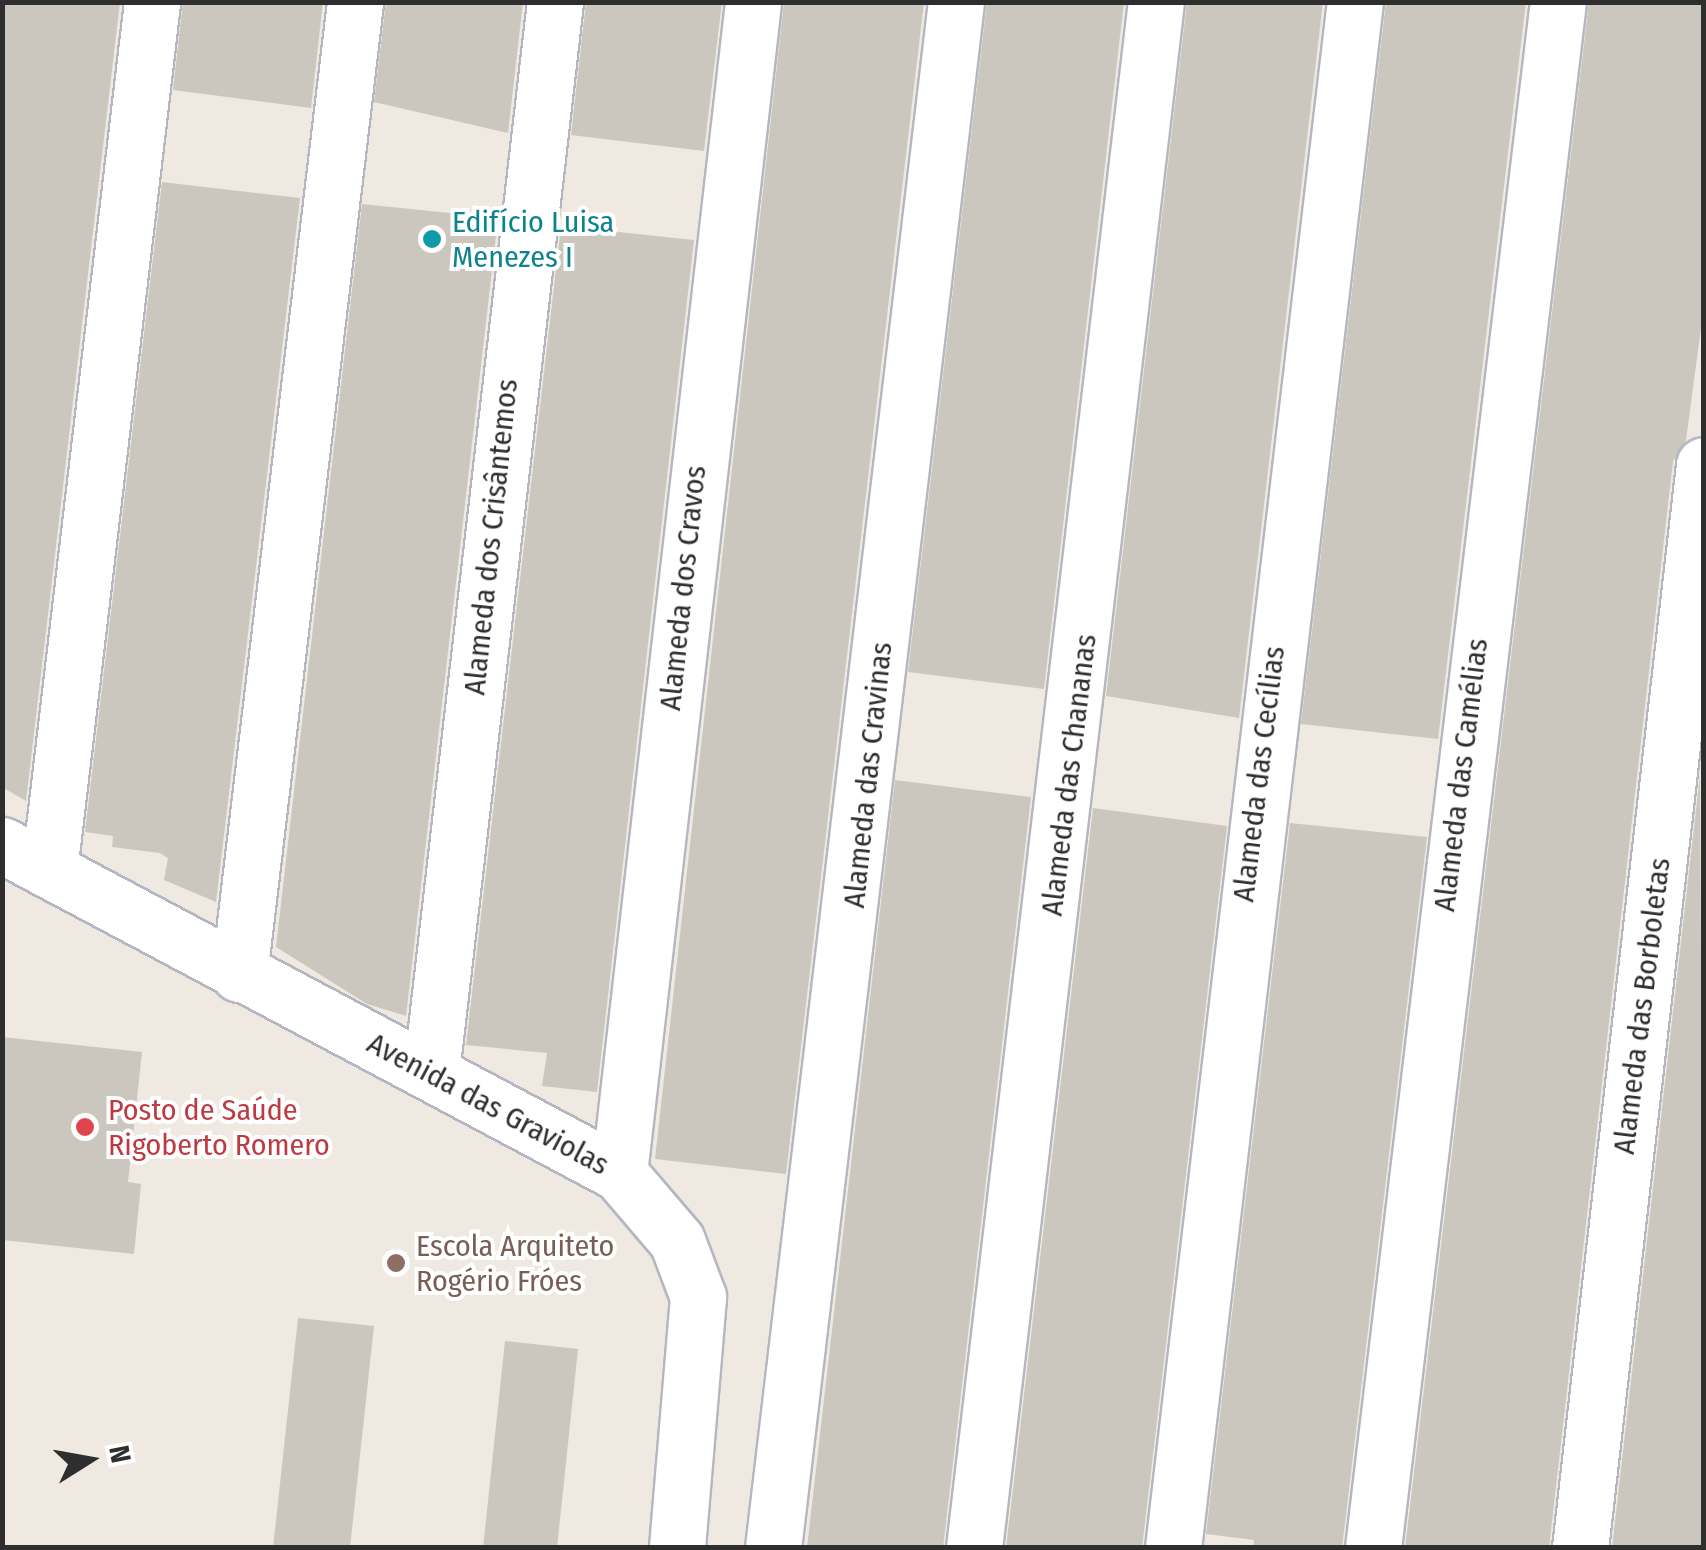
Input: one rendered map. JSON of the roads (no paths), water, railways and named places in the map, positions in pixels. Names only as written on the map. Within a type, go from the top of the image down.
[{"type":"street","points":[[26,858],[152,2]]},
{"type":"street","points":[[238,974],[354,2]]},
{"type":"street","name":"Alameda dos Crisântemos","points":[[431,1072],[555,2]]},
{"type":"street","name":"Alameda dos Cravos","points":[[619,1173],[753,2]]},
{"type":"street","name":"Alameda das Cravinas","points":[[773,1548],[956,2]]},
{"type":"street","name":"Alameda das Chananas","points":[[974,1548],[1156,2]]},
{"type":"street","name":"Alameda das Cecílias","points":[[1173,1548],[1355,2]]},
{"type":"street","name":"Alameda das Camélias","points":[[1373,1548],[1558,2]]},
{"type":"street","name":"Alameda das Borboletas","points":[[1580,1548],[1704,465]]},
{"type":"street","name":"Avenida das Graviolas","points":[[26,858],[619,1173],[677,1241],[698,1297],[677,1548]]},
{"type":"place","name":"Edifício Luisa Menezes I","points":[[432,239]]},
{"type":"place","name":"Posto de Saúde Rigoberto Romero","points":[[85,1127]]},
{"type":"place","name":"Escola Arquiteto Rogério Fróes","points":[[396,1263]]}]
